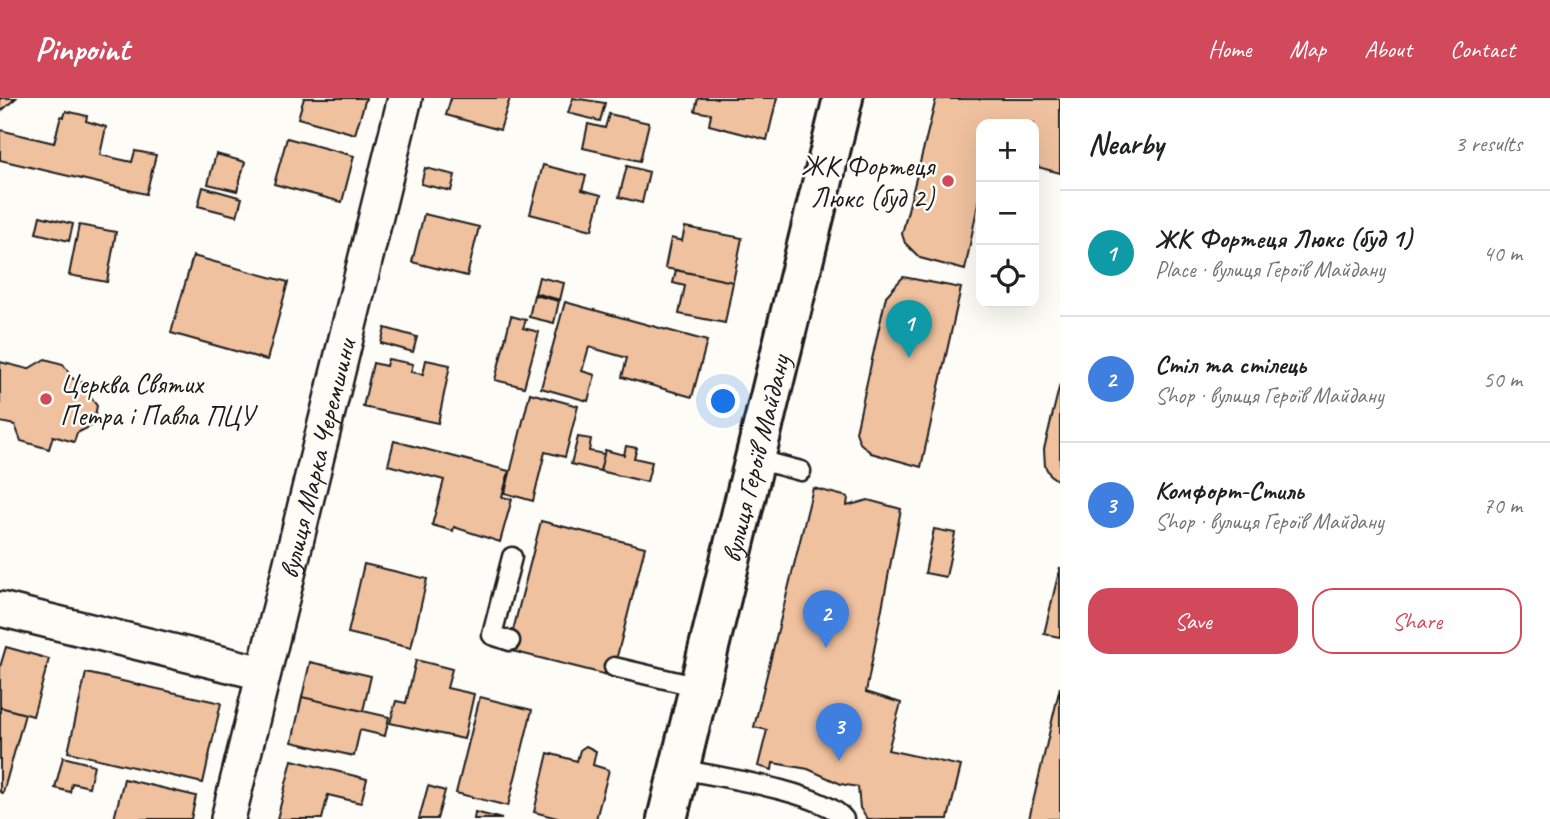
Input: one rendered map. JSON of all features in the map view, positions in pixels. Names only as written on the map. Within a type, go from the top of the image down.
[{"type":"main road","name":"вулиця Героїв Майдану","points":[[667,819],[843,98]]},
{"type":"street","name":"вулиця Марка Черемшини","points":[[228,819],[405,98]]},
{"type":"street","points":[[0,609],[262,673]]},
{"type":"lane","points":[[755,459],[801,471]]},
{"type":"lane","points":[[510,640],[492,635],[512,557]]},
{"type":"lane","points":[[614,667],[699,687]]},
{"type":"lane","points":[[679,769],[751,783],[826,803],[844,819]]},
{"type":"building","points":[[0,98],[16,98],[0,112]]},
{"type":"building","points":[[304,98],[366,98],[355,134],[298,118]]},
{"type":"building","points":[[451,98],[510,98],[500,130],[446,115]]},
{"type":"building","points":[[573,98],[605,103],[600,121],[568,113]]},
{"type":"building","points":[[698,98],[777,98],[767,140],[709,125],[711,114],[695,111]]},
{"type":"building","name":"ЖК Фортеця Люкс (буд 2)","points":[[936,99],[1060,99],[1060,173],[1039,167],[1039,119],[976,119],[976,214],[965,270],[920,258],[905,243],[902,234]]},
{"type":"building","points":[[66,111],[87,116],[86,121],[106,127],[100,155],[132,162],[135,151],[156,155],[146,194],[0,160],[0,130],[54,143],[61,116],[64,117]]},
{"type":"building","points":[[609,114],[649,123],[640,161],[583,148],[588,124],[605,128]]},
{"type":"building","points":[[287,138],[354,156],[342,202],[274,184]]},
{"type":"building","points":[[216,154],[245,162],[237,191],[208,184]]},
{"type":"building","points":[[543,165],[586,176],[582,190],[601,195],[592,230],[530,214]]},
{"type":"building","points":[[627,166],[649,172],[642,203],[619,197]]},
{"type":"building","points":[[425,168],[455,175],[451,191],[421,184]]},
{"type":"building","points":[[203,187],[242,198],[237,216],[198,206]]},
{"type":"building","points":[[424,214],[479,227],[467,276],[412,262]]},
{"type":"building","points":[[40,216],[73,224],[69,241],[36,233]]},
{"type":"building","points":[[79,225],[116,232],[107,282],[69,275]]},
{"type":"building","points":[[685,227],[742,238],[733,282],[665,268],[671,238],[682,241]]},
{"type":"building","points":[[193,256],[288,282],[267,360],[171,333]]},
{"type":"building","points":[[676,270],[733,282],[725,323],[679,314],[685,286],[673,283]]},
{"type":"building","points":[[539,277],[564,283],[560,300],[535,293]]},
{"type":"building","points":[[903,277],[961,288],[921,467],[871,453],[860,443],[856,432],[886,296]]},
{"type":"building","points":[[534,295],[559,301],[554,323],[529,317]]},
{"type":"building","points":[[565,302],[707,341],[692,397],[622,377],[627,358],[589,347],[582,371],[595,375],[588,401],[541,388]]},
{"type":"building","points":[[511,316],[526,320],[523,328],[539,332],[524,387],[495,380]]},
{"type":"building","points":[[385,328],[417,337],[413,352],[381,343]]},
{"type":"building","name":"Церква Святих Петра і Павла ПЦУ","points":[[45,359],[63,364],[73,379],[88,384],[87,392],[97,406],[93,425],[77,433],[74,442],[53,436],[49,449],[21,441],[15,425],[0,422],[0,362],[28,369]]},
{"type":"building","points":[[388,359],[413,364],[411,372],[423,374],[426,360],[450,365],[438,423],[363,407],[373,363],[386,366]]},
{"type":"building","points":[[1060,384],[1060,482],[1050,475],[1045,466],[1044,449]]},
{"type":"building","points":[[530,393],[578,406],[565,457],[545,452],[533,501],[505,493]]},
{"type":"building","points":[[578,437],[591,439],[589,451],[604,454],[600,471],[571,464]]},
{"type":"building","points":[[394,441],[509,471],[502,497],[512,499],[500,542],[454,527],[453,531],[432,525],[444,480],[388,465]]},
{"type":"building","points":[[626,446],[637,448],[634,458],[652,462],[647,482],[600,471],[605,450],[624,455]]},
{"type":"building","points":[[813,488],[848,497],[847,506],[868,500],[901,509],[866,692],[901,703],[888,750],[961,766],[948,819],[867,819],[860,808],[858,787],[841,784],[808,769],[773,763],[772,770],[758,766],[767,730],[754,727]]},
{"type":"building","points":[[541,521],[645,547],[612,676],[508,650]]},
{"type":"building","points":[[934,529],[955,533],[946,577],[925,573]]},
{"type":"building","points":[[364,564],[427,579],[411,648],[348,633]]},
{"type":"building","points":[[1060,567],[1060,637],[1044,634]]},
{"type":"building","points":[[6,647],[49,659],[33,716],[0,707],[0,667]]},
{"type":"building","points":[[416,660],[452,669],[447,688],[474,694],[464,739],[390,723],[396,701],[406,703]]},
{"type":"building","points":[[310,662],[371,676],[363,711],[302,697]]},
{"type":"building","points":[[86,673],[221,703],[203,783],[68,752]]},
{"type":"building","points":[[1060,687],[1060,819],[1029,819]]},
{"type":"building","points":[[302,697],[389,717],[385,736],[360,730],[354,756],[292,742]]},
{"type":"building","points":[[480,697],[532,710],[508,806],[456,793]]},
{"type":"building","points":[[0,707],[25,714],[3,793],[0,792]]},
{"type":"building","points":[[586,746],[596,751],[593,765],[609,770],[596,819],[561,819],[534,812],[548,753],[577,761],[580,750]]},
{"type":"building","points":[[63,757],[94,765],[89,787],[72,783],[70,792],[55,788]]},
{"type":"building","points":[[292,760],[367,779],[361,803],[328,795],[322,819],[277,819]]},
{"type":"building","points":[[124,779],[196,796],[191,819],[114,819]]},
{"type":"building","points":[[428,786],[445,791],[437,819],[419,819]]},
{"type":"building","points":[[475,812],[502,819],[474,819]]},
{"type":"place","name":"ЖК Фортеця Люкс (буд 2)","points":[[948,181]]},
{"type":"place","name":"ЖК Фортеця Люкс (буд 1)","points":[[909,358]]},
{"type":"place","name":"Церква Святих Петра і Павла ПЦУ","points":[[46,399]]},
{"type":"place","name":"Стіл та стілець","points":[[826,648]]},
{"type":"place","name":"Комфорт-Стиль","points":[[839,761]]}]
